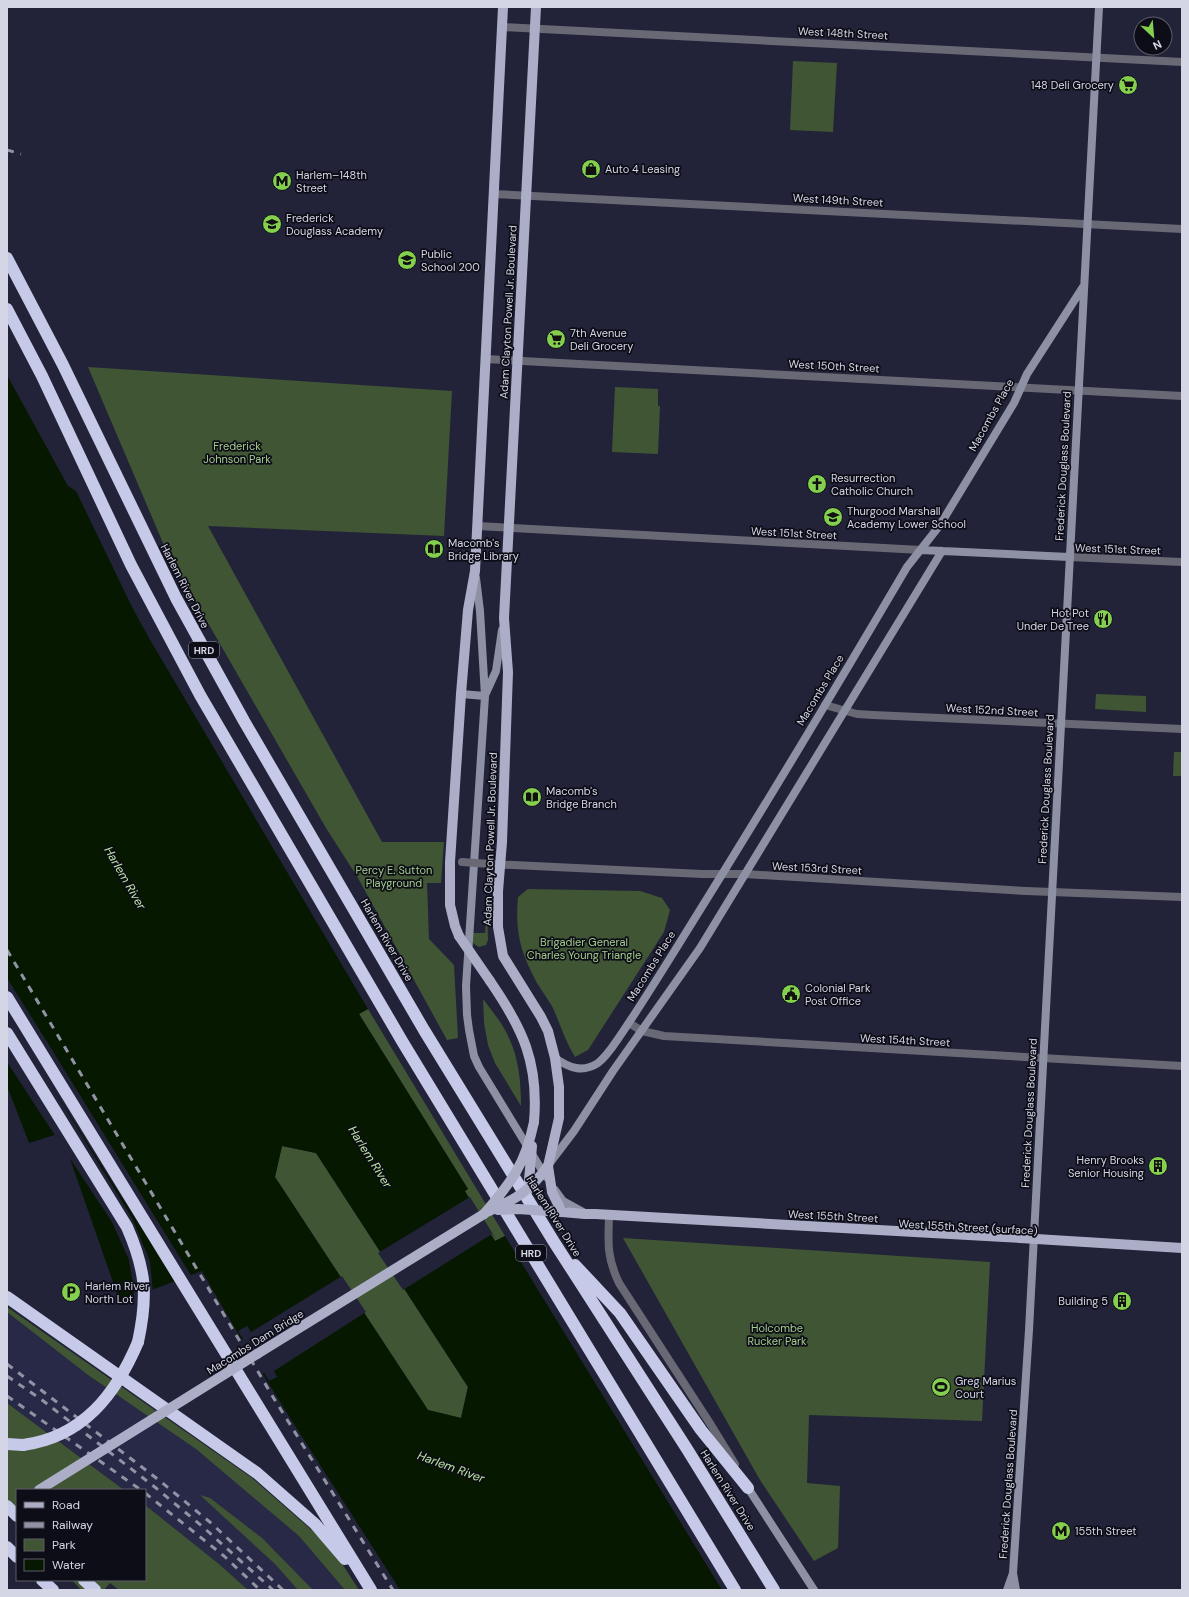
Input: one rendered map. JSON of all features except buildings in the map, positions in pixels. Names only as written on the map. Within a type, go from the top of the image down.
[{"type":"highway","name":"Harlem River Drive","points":[[7,258],[42,322],[154,555],[196,637],[264,756],[424,1030],[554,1242],[774,1590]]},
{"type":"highway","name":"HRD","points":[[7,309],[42,376],[131,565],[177,655],[402,1041],[735,1588]]},
{"type":"highway","points":[[7,996],[369,1587]]},
{"type":"highway","points":[[7,1032],[127,1227],[139,1255],[143,1270],[144,1302],[138,1342],[114,1388],[94,1410],[81,1422],[54,1438],[23,1445],[7,1444]]},
{"type":"highway","points":[[554,1242],[620,1313],[700,1430],[748,1488]]},
{"type":"highway","points":[[7,1297],[239,1460],[274,1487],[314,1524],[369,1587]]},
{"type":"highway","points":[[7,1547],[16,1556]]},
{"type":"highway","points":[[43,1581],[53,1590]]},
{"type":"highway","points":[[85,1581],[95,1590]]},
{"type":"main road","name":"Adam Clayton Powell Jr. Boulevard","points":[[484,1214],[505,1190],[521,1166],[530,1140],[534,1122],[535,1099],[534,1076],[528,1048],[514,1018],[459,936],[450,905],[450,862],[461,694],[468,610],[475,571],[503,7]]},
{"type":"main road","name":"Adam Clayton Powell Jr. Boulevard","points":[[485,696],[496,671],[504,618],[536,7]]},
{"type":"main road","name":"Frederick Douglass Boulevard","points":[[1016,1590],[1013,1573],[1029,1330],[1098,7]]},
{"type":"main road","name":"Macombs Place","points":[[555,1058],[570,1068],[580,1069],[590,1067],[600,1062],[629,1023],[722,874],[907,567],[940,525],[1014,403],[1027,374],[1083,286]]},
{"type":"main road","name":"West 151st Street","points":[[921,550],[1069,558]]},
{"type":"main road","points":[[553,1153],[574,1131],[700,948],[942,551]]},
{"type":"main road","name":"Adam Clayton Powell Jr. Boulevard","points":[[475,571],[480,611],[485,696],[466,986],[467,1015],[474,1056],[485,1078],[559,1196],[579,1211],[594,1216],[609,1217]]},
{"type":"main road","name":"Adam Clayton Powell Jr. Boulevard","points":[[504,618],[508,672],[498,915],[501,947],[508,965],[542,1017],[555,1058],[559,1103],[553,1153],[548,1166]]},
{"type":"main road","points":[[461,694],[485,696]]},
{"type":"main road","points":[[526,1209],[534,1122]]},
{"type":"main road","points":[[484,1214],[512,1201],[528,1190],[548,1166]]},
{"type":"main road","points":[[548,1166],[552,1192],[556,1203],[562,1212]]},
{"type":"main road","name":"West 155th Street","points":[[484,1214],[506,1209],[526,1209],[1182,1249]]},
{"type":"main road","name":"Macombs Dam Bridge","points":[[41,1489],[484,1214]]},
{"type":"main road","name":"West 155th Street (surface)","points":[[609,1217],[1182,1249]]},
{"type":"main road","name":"Harlem River Drive","points":[[748,1488],[814,1590]]},
{"type":"main road","name":"Frederick Douglass Boulevard","points":[[1007,1590],[1013,1573]]},
{"type":"street","name":"West 148th Street","points":[[502,27],[1182,62]]},
{"type":"street","name":"West 149th Street","points":[[493,194],[1182,229]]},
{"type":"street","name":"West 150th Street","points":[[485,359],[1182,396]]},
{"type":"street","name":"West 151st Street","points":[[477,526],[921,550]]},
{"type":"street","name":"West 151st Street","points":[[1069,558],[1182,562]]},
{"type":"street","name":"West 152nd Street","points":[[825,705],[845,711],[873,716],[1182,730]]},
{"type":"street","name":"West 153rd Street","points":[[450,862],[745,874],[1052,892],[1182,897]]},
{"type":"street","name":"West 154th Street","points":[[629,1023],[642,1031],[664,1036],[1182,1066]]},
{"type":"street","name":"Harlem River Drive","points":[[609,1217],[608,1238],[610,1261],[619,1283],[711,1425],[748,1488]]},
{"type":"shaded area","points":[[7,1312],[88,1375],[196,1449],[299,1536],[345,1590],[248,1590],[219,1564],[146,1506],[146,1489],[123,1489],[7,1403]]},
{"type":"green space","points":[[793,61],[837,63],[833,132],[790,130]]},
{"type":"green space","name":"Frederick Johnson Park","points":[[88,367],[452,391],[444,536],[208,526],[382,842],[444,842],[441,883],[427,883],[429,939],[454,965],[458,1038],[447,1040],[358,878],[326,828],[166,550]]},
{"type":"green space","points":[[615,387],[658,389],[658,406],[660,406],[658,454],[612,452]]},
{"type":"green space","points":[[1096,694],[1146,696],[1146,712],[1095,709]]},
{"type":"green space","points":[[1174,752],[1182,752],[1182,776],[1173,776]]},
{"type":"green space","name":"Brigadier General Charles Young Triangle","points":[[528,889],[640,891],[662,898],[670,910],[664,932],[588,1050],[575,1057],[565,1038],[552,1006],[537,983],[526,961],[520,941],[517,921],[518,897]]},
{"type":"green space","points":[[487,907],[488,940],[486,945],[479,947],[474,944],[469,933],[485,933]]},
{"type":"green space","points":[[483,999],[507,1033],[515,1054],[519,1071],[521,1106],[495,1063],[488,1045],[484,1023]]},
{"type":"green space","points":[[368,1009],[505,1236],[495,1241],[464,1191],[468,1189],[359,1014]]},
{"type":"green space","points":[[282,1146],[316,1153],[468,1387],[461,1418],[428,1410],[275,1177]]},
{"type":"green space","name":"Holcombe Rucker Park","points":[[623,1238],[990,1262],[982,1421],[809,1415],[807,1483],[840,1486],[838,1548],[814,1561],[760,1480]]},
{"type":"green space","points":[[7,1307],[252,1478],[332,1548],[359,1590],[345,1590],[299,1536],[196,1449],[88,1375],[7,1312]]},
{"type":"green space","points":[[7,1403],[123,1489],[16,1489],[16,1517],[7,1506]]},
{"type":"green space","points":[[200,1495],[210,1498],[262,1538],[313,1590],[298,1590],[275,1564]]},
{"type":"green space","points":[[146,1506],[219,1564],[248,1590],[119,1590],[110,1583],[104,1590],[81,1590],[73,1581],[146,1581]]},
{"type":"water","name":"Harlem River","points":[[7,375],[68,486],[76,491],[132,607],[149,638],[368,1009],[359,1014],[468,1189],[465,1191],[495,1241],[505,1236],[722,1590],[400,1590],[249,1352],[202,1271],[120,1302],[61,1133],[29,1143],[7,1086]],"holes":[[[282,1146],[316,1153],[468,1387],[461,1418],[428,1410],[275,1177]]]},
{"type":"pier","points":[[7,978],[192,1277],[176,1283],[51,1085],[132,1218],[150,1261],[153,1292],[133,1299],[134,1290],[129,1260],[112,1222],[65,1151],[60,1135],[56,1137],[7,1062]]},
{"type":"pier","points":[[470,1197],[496,1239],[492,1234],[403,1290],[378,1253]]},
{"type":"pier","points":[[342,1276],[366,1312],[274,1371],[277,1377],[269,1381],[264,1373],[260,1375],[240,1341],[243,1339],[238,1331],[247,1326],[251,1332]]},
{"type":"railway","points":[[7,150],[21,154]]},
{"type":"railway","points":[[7,950],[273,1397],[393,1590]]},
{"type":"railway","points":[[7,1364],[160,1481],[211,1523],[283,1590]]},
{"type":"railway","points":[[7,1376],[42,1400],[156,1488],[203,1527],[273,1590]]},
{"type":"railway","points":[[7,1396],[140,1489]]},
{"type":"railway","points":[[146,1494],[224,1556],[260,1590]]},
{"type":"place","name":"148 Deli Grocery","points":[[1128,85]]},
{"type":"place","name":"Auto 4 Leasing","points":[[591,169]]},
{"type":"place","name":"Harlem–148th Street","points":[[282,181]]},
{"type":"place","name":"Frederick Douglass Academy","points":[[272,224]]},
{"type":"place","name":"Public School 200","points":[[407,260]]},
{"type":"place","name":"7th Avenue Deli Grocery","points":[[556,339]]},
{"type":"place","name":"Resurrection Catholic Church","points":[[817,484]]},
{"type":"place","name":"Thurgood Marshall Academy Lower School","points":[[833,517]]},
{"type":"place","name":"Macomb's Bridge Library","points":[[434,549]]},
{"type":"place","name":"Hot Pot Under De Tree","points":[[1103,619]]},
{"type":"place","name":"Macomb's Bridge Branch","points":[[532,797]]},
{"type":"place","name":"Colonial Park Post Office","points":[[791,994]]},
{"type":"place","name":"Henry Brooks Senior Housing","points":[[1158,1166]]},
{"type":"place","name":"Harlem River North Lot","points":[[71,1292]]},
{"type":"place","name":"Building 5","points":[[1122,1301]]},
{"type":"place","name":"Greg Marius Court","points":[[941,1387]]},
{"type":"place","name":"155th Street","points":[[1061,1531]]},
{"type":"park label","name":"Percy E. Sutton Playground","points":[[394,876]]}]
